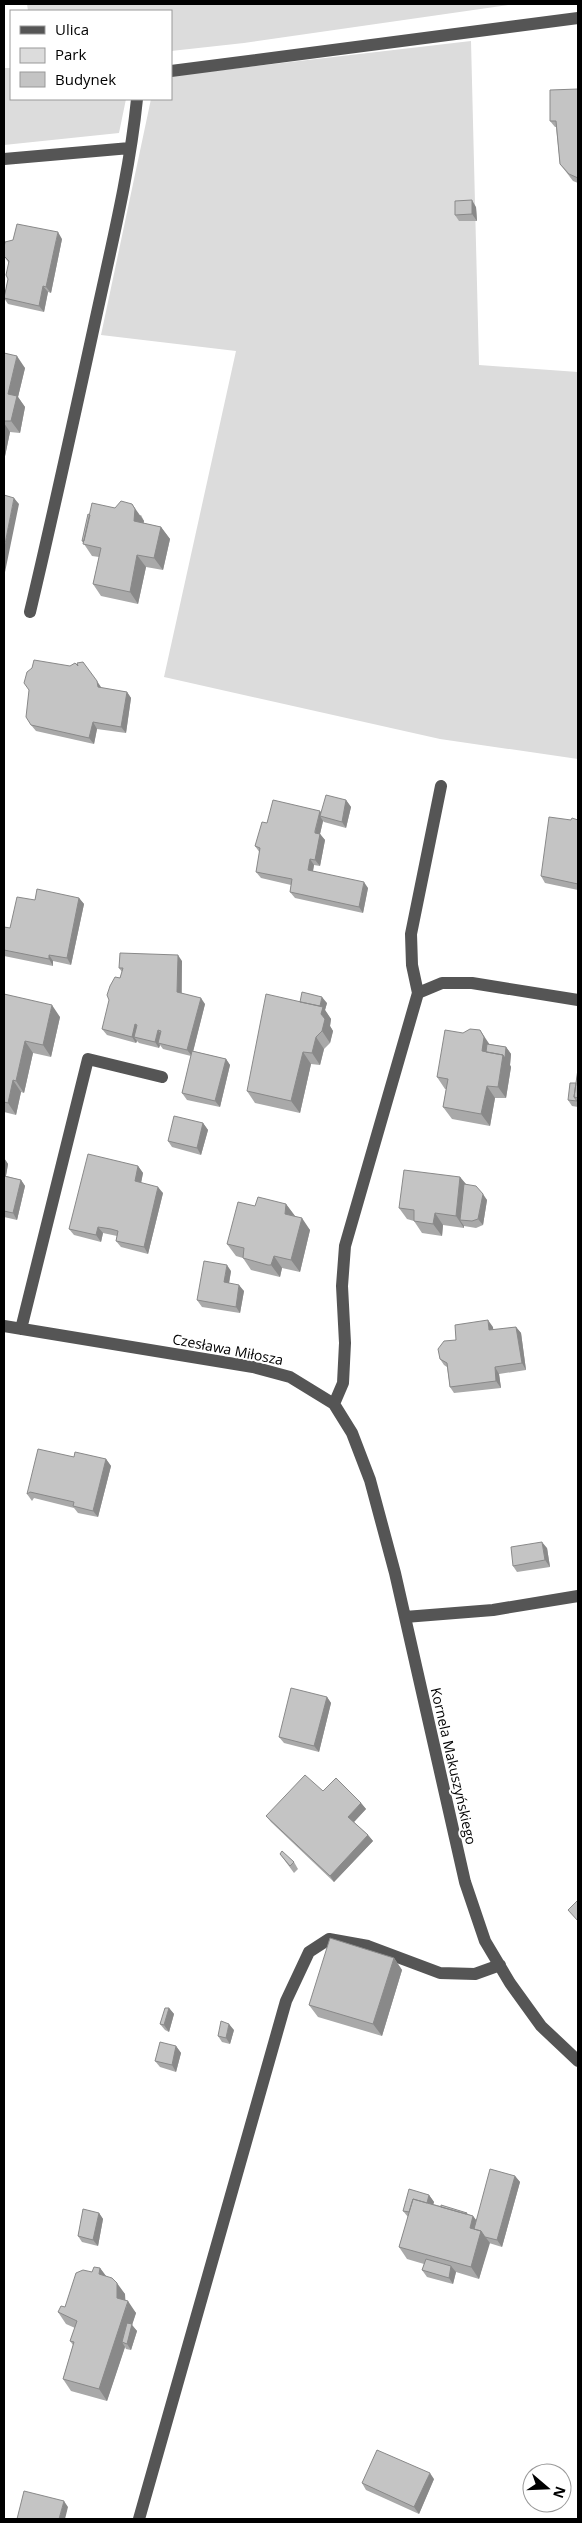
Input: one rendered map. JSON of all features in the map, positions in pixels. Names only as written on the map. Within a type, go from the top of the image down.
[{"type":"street","points":[[172,71],[578,18]]},
{"type":"street","points":[[30,612],[60,487],[130,148],[137,100]]},
{"type":"street","points":[[4,159],[130,148]]},
{"type":"street","points":[[334,1404],[343,1383],[345,1343],[342,1286],[344,1246],[418,993],[412,965],[411,934],[441,786]]},
{"type":"street","points":[[418,993],[442,983],[472,983],[578,1000]]},
{"type":"street","points":[[21,1329],[88,1060],[162,1077]]},
{"type":"street","name":"Czesława Miłosza","points":[[4,1326],[253,1367],[290,1377],[334,1404],[352,1433],[370,1480],[406,1617]]},
{"type":"street","points":[[406,1617],[493,1610],[578,1596]]},
{"type":"street","name":"Kornela Makuszyńskiego","points":[[406,1617],[416,1672],[465,1882],[485,1941],[541,2026],[578,2061]]},
{"type":"street","points":[[139,2519],[286,2001],[309,1952],[330,1939],[368,1946],[440,1972],[474,1974],[500,1965]]},
{"type":"green space","points":[[27,4],[516,4],[244,43],[172,51],[172,10],[28,10]]},
{"type":"green space","points":[[471,41],[479,365],[578,372],[578,759],[440,739],[164,677],[236,351],[101,335],[151,100],[172,100],[172,76]]},
{"type":"green space","points":[[4,68],[10,68],[10,100],[126,100],[119,133],[4,145]]},
{"type":"building","points":[[578,89],[578,178],[569,174],[560,164],[556,121],[550,121],[550,90]]},
{"type":"building","points":[[472,200],[472,214],[455,215],[455,201]]},
{"type":"building","points":[[17,224],[58,232],[46,287],[43,286],[39,306],[4,298],[9,261],[4,256],[5,242],[13,240]]},
{"type":"building","points":[[4,353],[17,356],[8,394],[17,396],[11,421],[4,421]]},
{"type":"building","points":[[4,495],[14,498],[4,549]]},
{"type":"building","points":[[121,501],[132,504],[135,509],[134,521],[161,527],[154,558],[137,555],[130,592],[93,584],[101,548],[83,544],[92,503],[115,508]]},
{"type":"building","points":[[88,514],[90,515],[84,541],[82,541]]},
{"type":"building","points":[[34,660],[70,666],[75,663],[78,666],[77,663],[83,662],[97,681],[98,687],[127,692],[121,727],[93,722],[89,738],[31,725],[26,717],[29,690],[24,683],[27,672],[32,668]]},
{"type":"building","points":[[326,795],[346,800],[342,822],[320,816]]},
{"type":"building","points":[[273,800],[320,811],[315,831],[315,833],[320,834],[315,860],[310,859],[308,870],[364,882],[359,907],[290,892],[292,879],[256,872],[260,848],[255,846],[262,822],[267,823]]},
{"type":"building","points":[[549,817],[578,820],[578,884],[541,876]]},
{"type":"building","points":[[37,889],[79,898],[67,958],[49,955],[49,959],[4,950],[4,927],[10,928],[17,897],[35,900]]},
{"type":"building","points":[[120,953],[178,955],[177,992],[201,998],[187,1050],[158,1043],[161,1031],[158,1030],[155,1042],[134,1037],[137,1025],[135,1024],[132,1037],[102,1029],[109,1000],[107,995],[110,986],[115,977],[120,978],[123,968],[119,968]]},
{"type":"building","points":[[302,992],[322,997],[320,1006],[300,1002]]},
{"type":"building","points":[[4,994],[52,1005],[43,1045],[25,1041],[16,1081],[13,1080],[8,1103],[4,1102]]},
{"type":"building","points":[[266,994],[323,1007],[321,1014],[325,1019],[322,1031],[316,1037],[312,1053],[303,1052],[291,1101],[247,1091]]},
{"type":"building","points":[[470,1029],[480,1030],[484,1037],[482,1051],[503,1055],[498,1087],[487,1086],[481,1114],[443,1107],[448,1079],[437,1077],[445,1030],[463,1033]]},
{"type":"building","points":[[487,1044],[506,1047],[505,1058],[503,1055],[486,1052]]},
{"type":"building","points":[[192,1051],[226,1059],[215,1101],[182,1093]]},
{"type":"building","points":[[578,1069],[578,1098],[574,1097]]},
{"type":"building","points":[[570,1083],[576,1083],[574,1097],[577,1101],[568,1100]]},
{"type":"building","points":[[174,1116],[203,1123],[197,1148],[168,1141]]},
{"type":"building","points":[[88,1154],[138,1166],[135,1181],[158,1187],[144,1247],[116,1241],[118,1231],[111,1229],[98,1227],[96,1235],[69,1229]]},
{"type":"building","points":[[404,1170],[460,1177],[456,1216],[435,1213],[433,1224],[414,1221],[414,1210],[399,1208]]},
{"type":"building","points":[[4,1176],[21,1180],[13,1213],[4,1211]]},
{"type":"building","points":[[464,1184],[476,1186],[483,1194],[478,1219],[472,1221],[460,1220]]},
{"type":"building","points":[[258,1197],[286,1204],[285,1214],[302,1218],[291,1260],[274,1256],[271,1265],[268,1265],[243,1258],[244,1248],[227,1244],[238,1202],[255,1206]]},
{"type":"building","points":[[204,1261],[227,1265],[224,1282],[239,1285],[236,1307],[197,1300]]},
{"type":"building","points":[[488,1320],[489,1330],[516,1327],[522,1363],[495,1367],[496,1381],[450,1387],[447,1363],[440,1359],[438,1349],[444,1341],[456,1340],[455,1325]]},
{"type":"building","points":[[38,1449],[74,1457],[75,1452],[106,1459],[93,1511],[73,1506],[74,1502],[30,1492],[27,1494]]},
{"type":"building","points":[[542,1542],[545,1560],[513,1566],[511,1547]]},
{"type":"building","points":[[291,1688],[327,1697],[314,1746],[279,1737]]},
{"type":"building","points":[[305,1775],[323,1791],[336,1778],[361,1803],[348,1817],[368,1835],[330,1876],[266,1816]]},
{"type":"building","points":[[282,1851],[294,1862],[290,1866],[280,1854]]},
{"type":"building","points":[[578,1900],[578,1921],[568,1910]]},
{"type":"building","points":[[330,1938],[394,1958],[373,2024],[309,2005]]},
{"type":"building","points":[[165,2008],[169,2008],[164,2025],[160,2024]]},
{"type":"building","points":[[221,2021],[229,2024],[226,2038],[218,2036]]},
{"type":"building","points":[[160,2042],[176,2046],[172,2065],[155,2061]]},
{"type":"building","points":[[490,2169],[515,2176],[497,2240],[485,2237],[481,2231],[474,2229]]},
{"type":"building","points":[[409,2189],[429,2195],[427,2203],[413,2199],[409,2212],[403,2211]]},
{"type":"building","points":[[413,2199],[473,2216],[470,2228],[481,2231],[471,2267],[399,2247]]},
{"type":"building","points":[[441,2205],[467,2213],[441,2207]]},
{"type":"building","points":[[83,2209],[99,2213],[93,2240],[78,2236]]},
{"type":"building","points":[[426,2259],[451,2266],[449,2278],[422,2270]]},
{"type":"building","points":[[94,2267],[100,2268],[99,2274],[112,2278],[117,2283],[117,2298],[128,2301],[99,2389],[63,2379],[74,2342],[70,2341],[77,2321],[58,2312],[61,2306],[65,2307],[76,2273],[83,2270],[92,2272]]},
{"type":"building","points":[[127,2323],[132,2324],[127,2344],[122,2342]]},
{"type":"building","points":[[377,2450],[430,2473],[414,2507],[362,2483]]},
{"type":"building","points":[[24,2491],[64,2501],[59,2519],[17,2519]]}]
